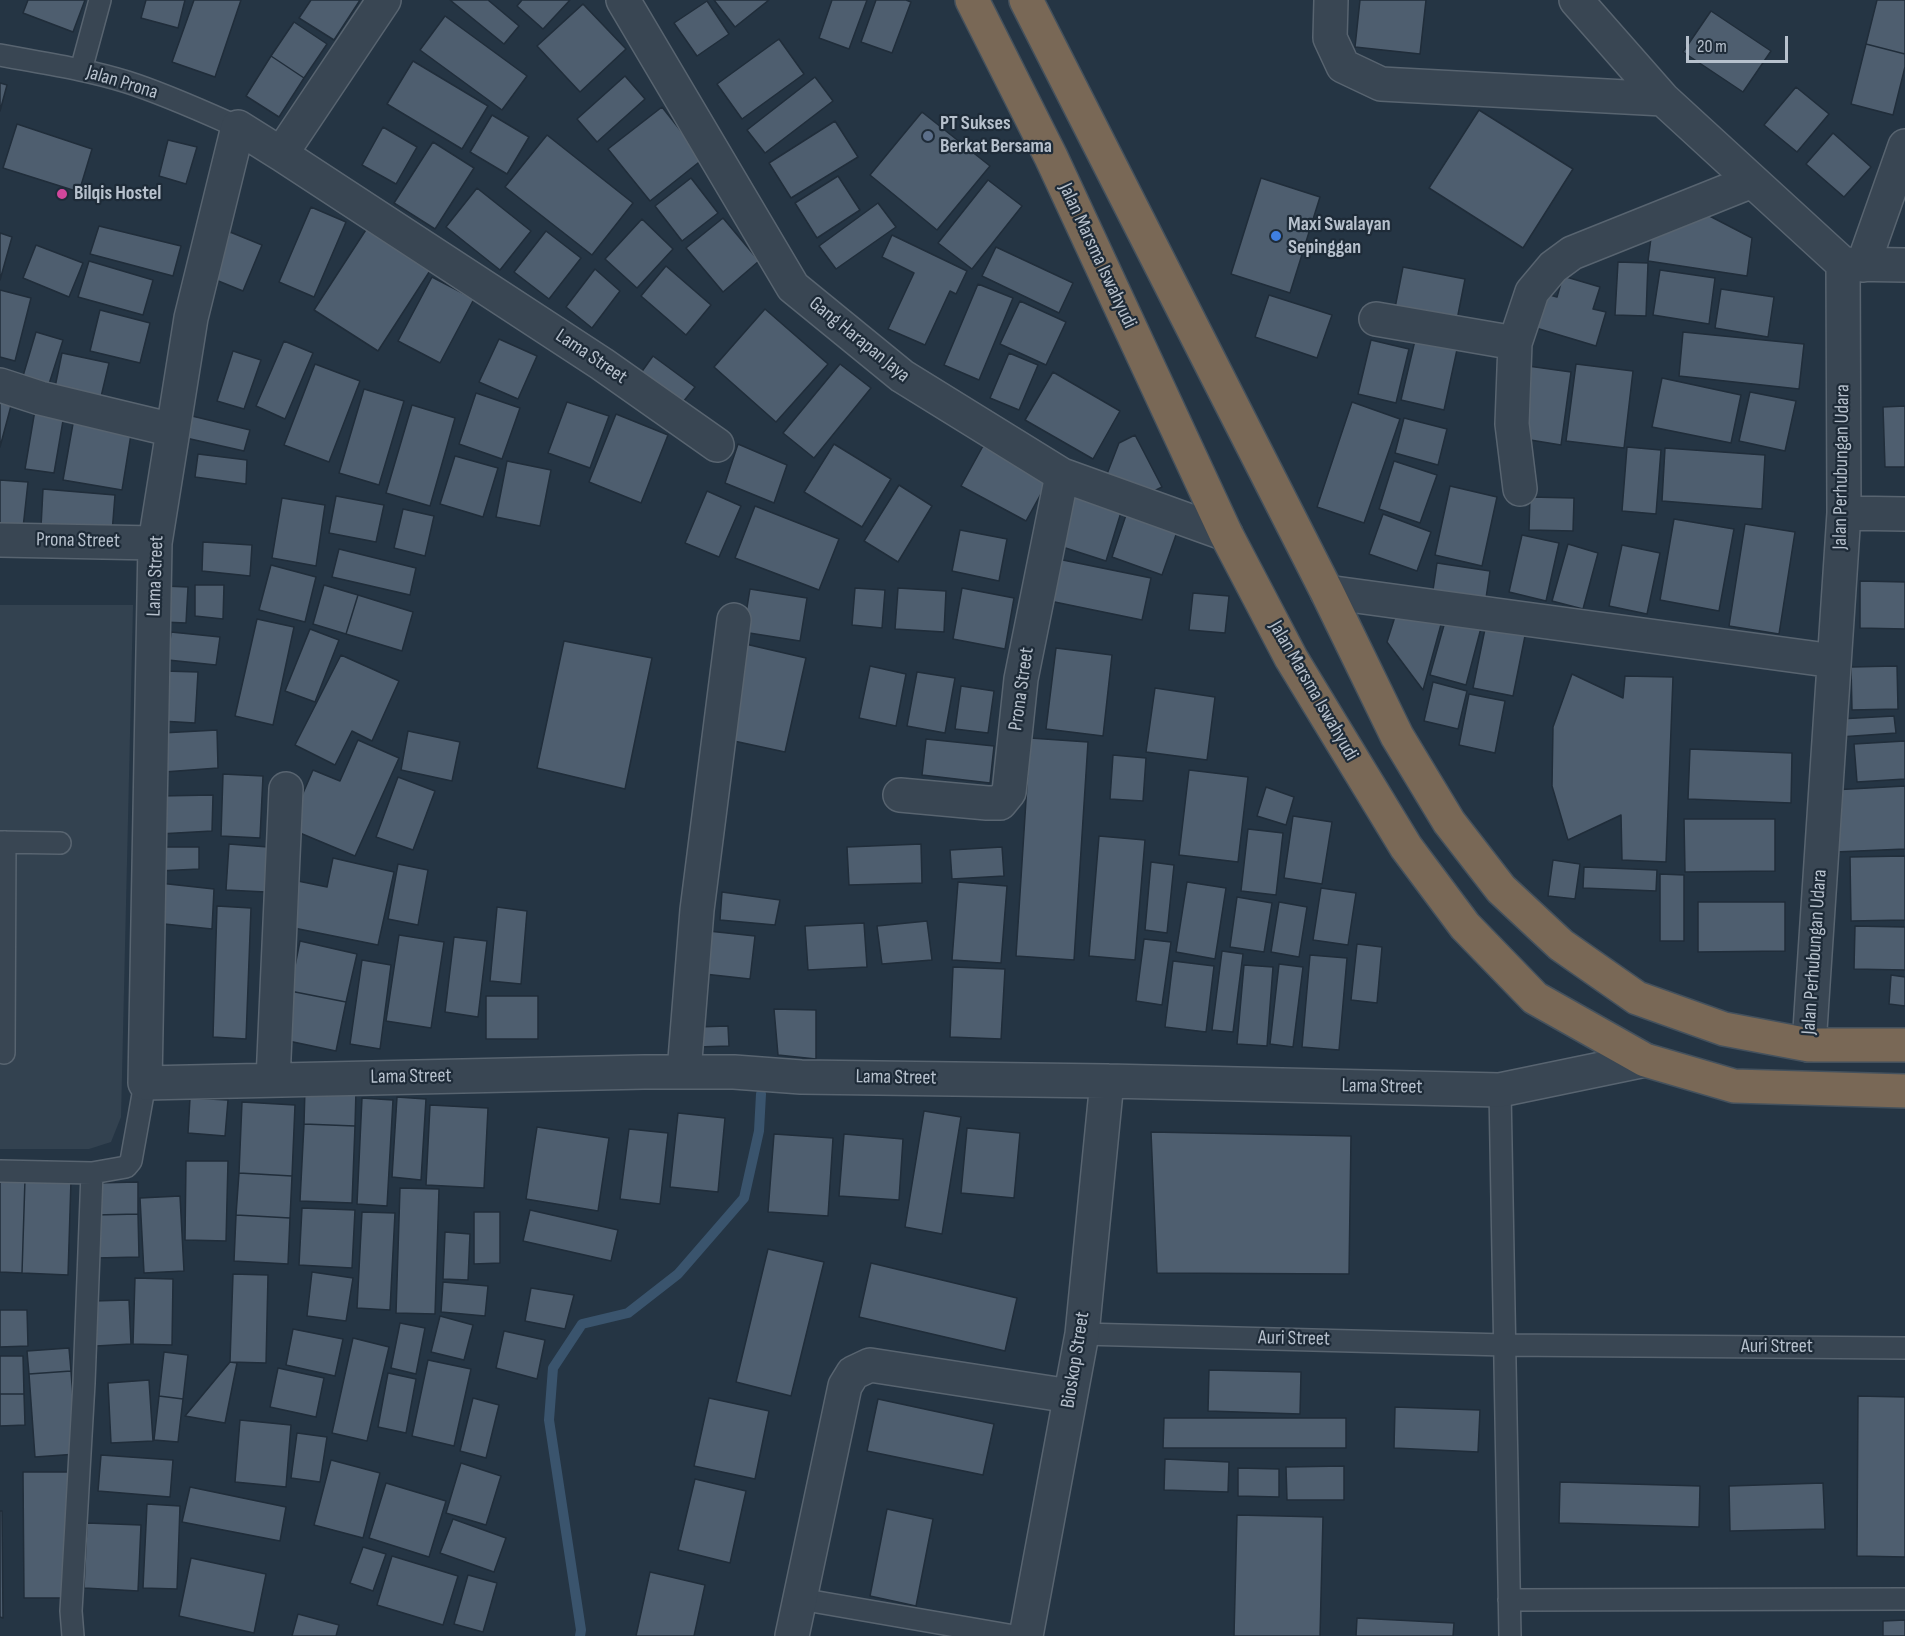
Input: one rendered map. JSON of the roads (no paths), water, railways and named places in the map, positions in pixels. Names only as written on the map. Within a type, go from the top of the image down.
[{"type":"highway","name":"Jalan Marsma Iswahyudi","points":[[972,0],[1051,157],[1226,534],[1291,658],[1406,847],[1465,926],[1535,998],[1645,1060],[1734,1086],[1905,1091]]},
{"type":"highway","points":[[1026,0],[1327,592],[1397,736],[1449,822],[1501,889],[1561,945],[1637,998],[1724,1029],[1809,1045],[1905,1045]]},
{"type":"highway","points":[[1051,157],[1099,143]]},
{"type":"street","points":[[282,154],[384,0]]},
{"type":"street","name":"Gang Harapan Jaya","points":[[623,0],[794,287],[902,376],[1062,475],[1226,534]]},
{"type":"street","points":[[1331,0],[1330,38],[1343,66],[1381,84],[1663,99]]},
{"type":"street","points":[[1576,0],[1663,99],[1752,181],[1853,265],[1905,265]]},
{"type":"street","name":"Lama Street","points":[[717,445],[602,364],[238,127],[191,318],[155,543],[145,1083],[734,1072],[801,1077],[1500,1090],[1645,1060]]},
{"type":"street","name":"Jalan Perhubungan Udara","points":[[1809,1045],[1844,513],[1853,265],[1905,146]]},
{"type":"street","points":[[1520,489],[1512,424],[1515,343],[1532,292],[1553,267],[1572,253],[1752,181]]},
{"type":"street","points":[[1376,318],[1515,343]]},
{"type":"street","points":[[0,385],[40,398],[173,430]]},
{"type":"street","name":"Prona Street","points":[[900,795],[1000,803],[1009,792],[1021,679],[1062,475]]},
{"type":"street","points":[[1844,513],[1905,514]]},
{"type":"street","name":"Prona Street","points":[[0,540],[155,543]]},
{"type":"street","points":[[1327,592],[1834,661]]},
{"type":"street","points":[[684,1072],[697,910],[734,620]]},
{"type":"street","points":[[273,1080],[286,789]]},
{"type":"street","name":"Bioskop Street","points":[[1026,1636],[1082,1334],[1107,1081]]},
{"type":"street","points":[[792,1636],[845,1386],[853,1373],[870,1365],[1070,1396]]},
{"type":"lane","points":[[81,70],[100,0]]},
{"type":"lane","name":"Jalan Prona","points":[[0,56],[81,70],[138,86],[182,102],[238,127]]},
{"type":"lane","points":[[4,1053],[2,842],[60,843]]},
{"type":"lane","name":"Lama Street","points":[[0,1171],[92,1173],[126,1167],[131,1161],[145,1083]]},
{"type":"lane","points":[[1500,1090],[1510,1636]]},
{"type":"lane","points":[[74,1636],[71,1611],[84,1383],[92,1173]]},
{"type":"lane","name":"Auri Street","points":[[1082,1334],[1505,1345],[1905,1348]]},
{"type":"lane","points":[[800,1599],[1014,1636]]},
{"type":"lane","points":[[1509,1600],[1905,1599]]},
{"type":"waterway","points":[[580,1636],[581,1630],[549,1420],[553,1368],[582,1324],[628,1313],[678,1274],[744,1198],[759,1131],[761,1094]]},
{"type":"place","name":"PT Sukses Berkat Bersama","points":[[928,136]]},
{"type":"place","name":"Bilqis Hostel","points":[[62,194]]},
{"type":"place","name":"Maxi Swalayan Sepinggan","points":[[1276,236]]}]
